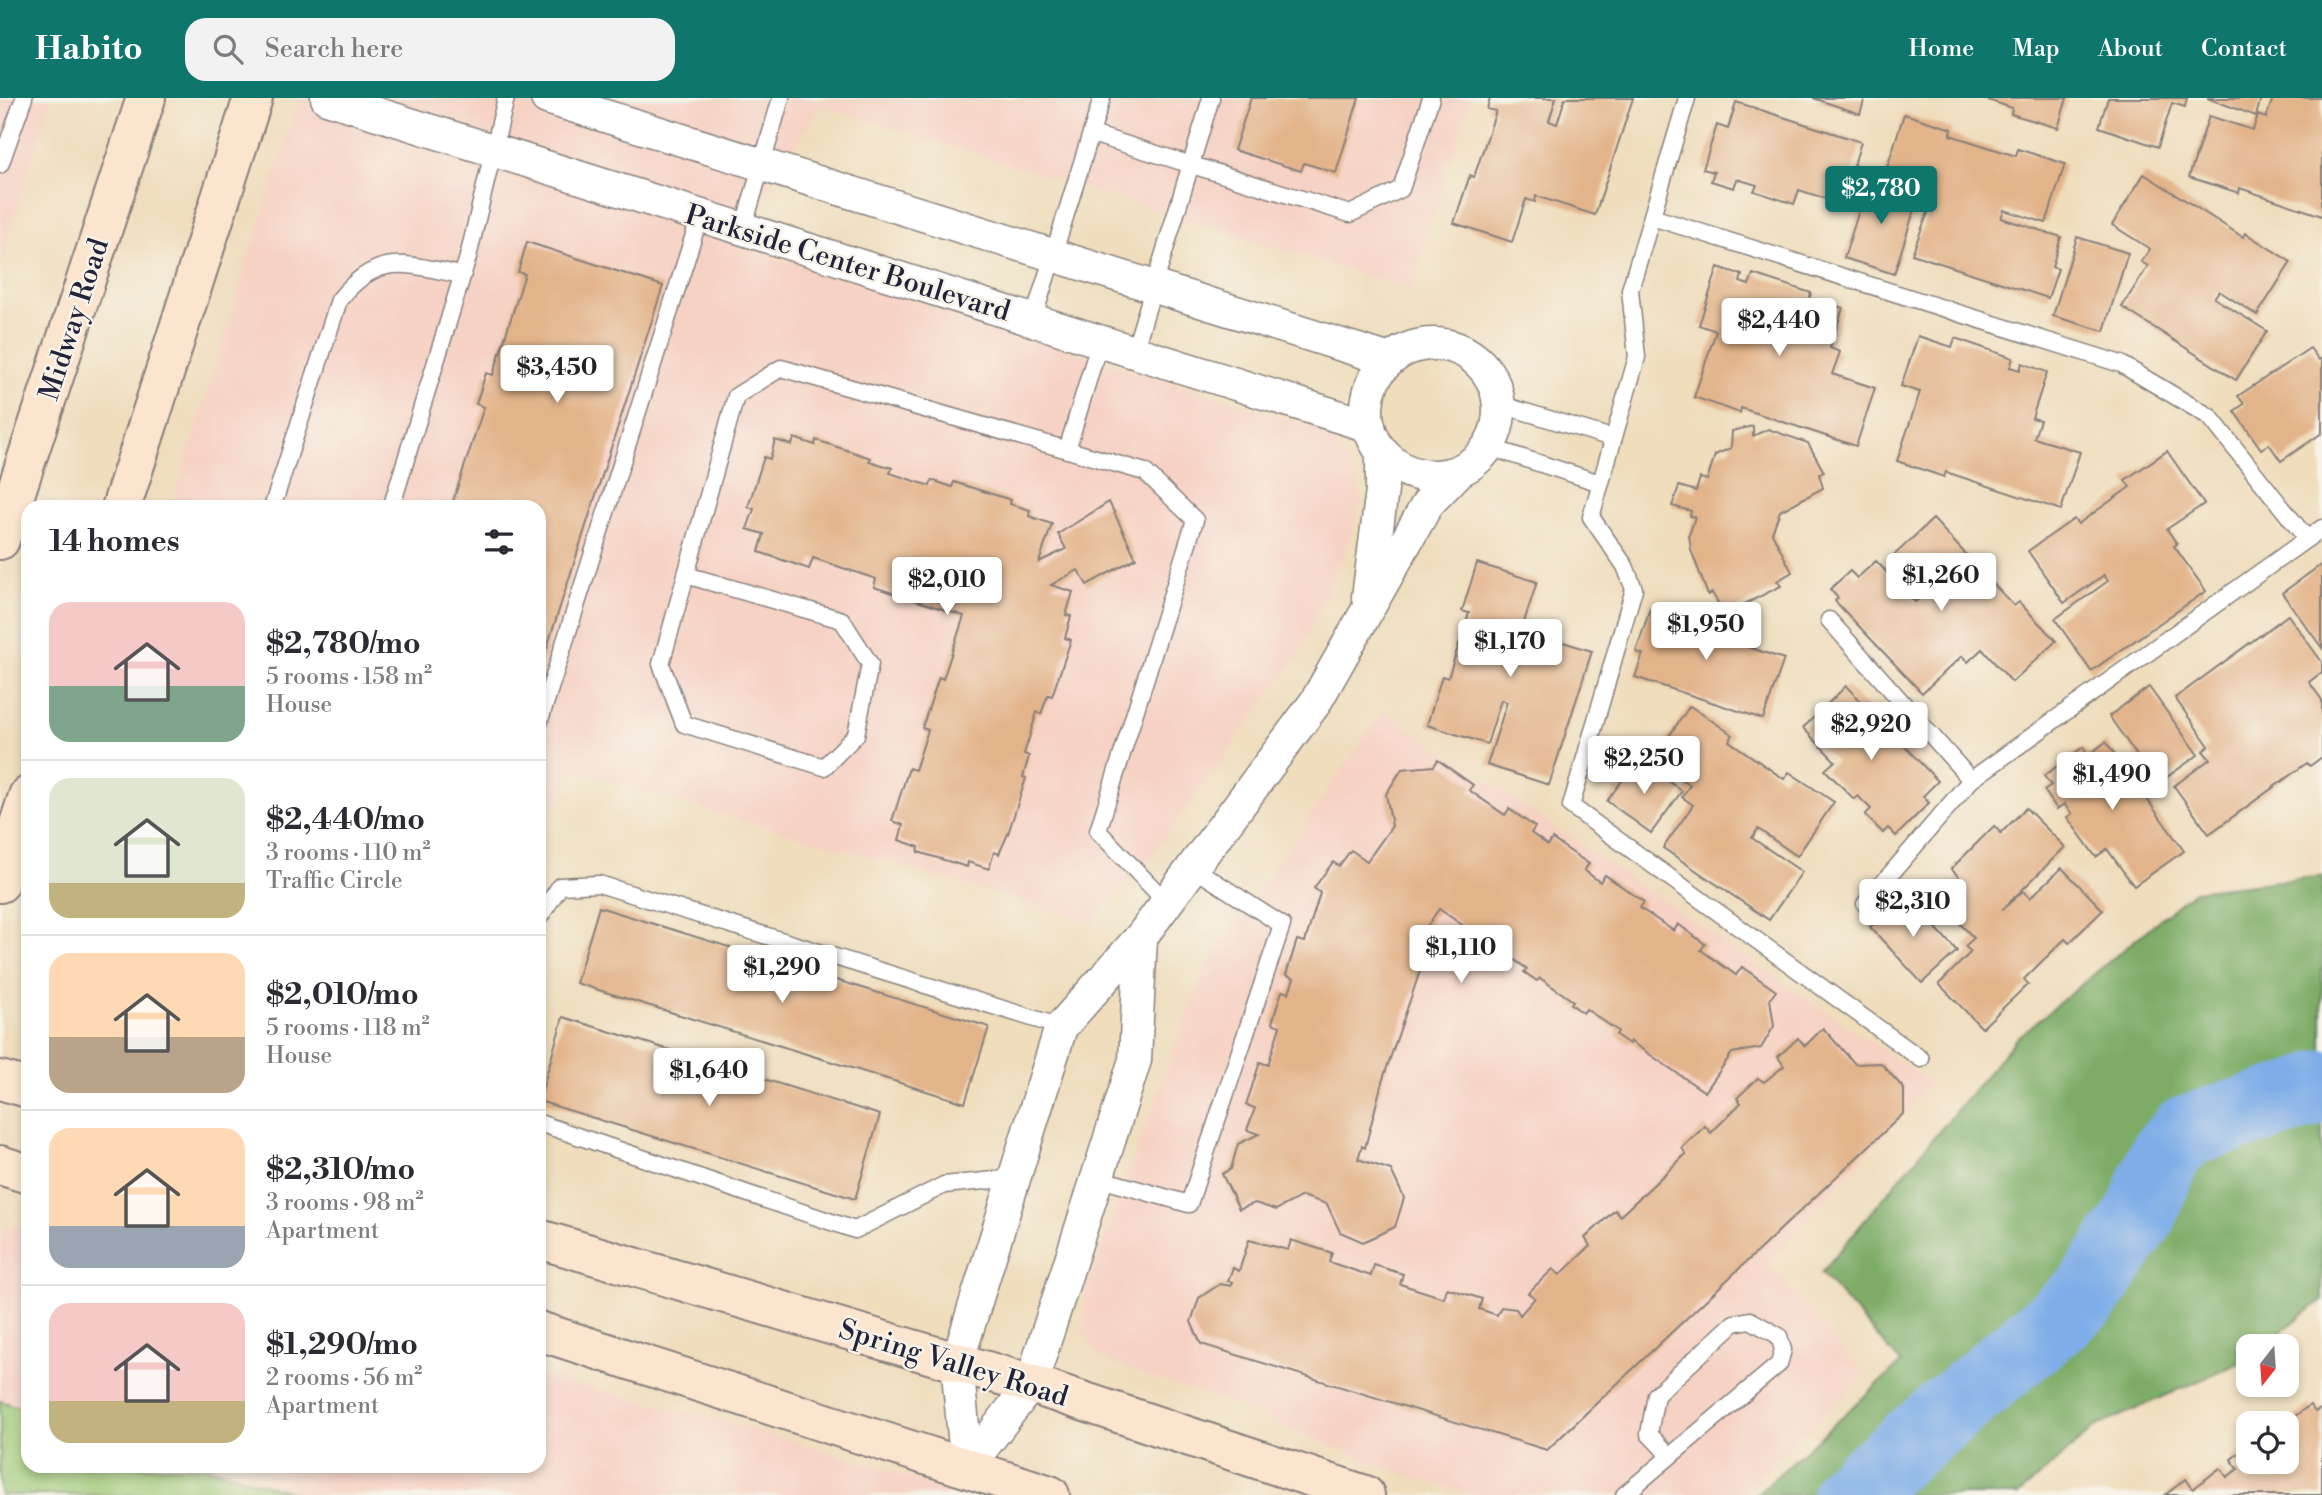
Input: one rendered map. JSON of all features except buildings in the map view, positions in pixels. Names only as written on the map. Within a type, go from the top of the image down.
[{"type":"main road","points":[[124,500],[253,98]]},
{"type":"main road","name":"Midway Road","points":[[0,540],[141,99]]},
{"type":"main road","points":[[0,883],[21,818]]},
{"type":"main road","points":[[0,1080],[21,1086]]},
{"type":"main road","points":[[0,1165],[21,1172]]},
{"type":"main road","name":"Spring Valley Road","points":[[546,1241],[1031,1384],[1365,1495]]},
{"type":"main road","points":[[546,1333],[1050,1495]]},
{"type":"street","name":"Parkside Center Boulevard","points":[[327,98],[1134,352],[1375,439]]},
{"type":"street","points":[[547,98],[1390,360]]},
{"type":"street","points":[[967,1468],[957,1363],[1061,1027],[1141,937],[1315,703],[1428,503],[1459,471],[1489,447],[1497,430],[1499,404],[1495,384],[1489,374],[1464,350],[1442,344],[1420,344],[1398,352],[1381,368],[1369,387],[1366,410],[1375,439],[1382,490],[1366,609]]},
{"type":"street","points":[[1375,439],[1400,467],[1421,475],[1440,476],[1459,471]]},
{"type":"street","points":[[967,1468],[1031,1384],[1135,1060],[1141,937]]},
{"type":"lane","points":[[0,165],[24,98]]},
{"type":"lane","points":[[393,500],[462,275],[506,98]]},
{"type":"lane","points":[[743,229],[781,98]]},
{"type":"lane","points":[[1033,320],[1102,98]]},
{"type":"lane","points":[[1134,352],[1211,98]]},
{"type":"lane","points":[[1092,134],[1350,215],[1401,189],[1431,98]]},
{"type":"lane","points":[[1687,98],[1630,290],[1637,357],[1591,517],[1625,566],[1634,589],[1571,806],[1921,1059]]},
{"type":"lane","points":[[546,701],[700,216]]},
{"type":"lane","points":[[1652,217],[2121,364],[2210,416],[2307,539]]},
{"type":"lane","points":[[275,500],[339,300],[351,285],[380,265],[401,263],[462,275]]},
{"type":"lane","points":[[1067,450],[1100,341]]},
{"type":"lane","points":[[686,575],[842,620],[870,664],[856,735],[824,767],[684,724],[661,664],[736,396],[781,369],[1145,472],[1195,520],[1098,831],[1167,903]]},
{"type":"lane","points":[[1499,404],[1612,438]]},
{"type":"lane","points":[[1489,447],[1600,483]]},
{"type":"lane","points":[[1865,904],[1971,780],[2322,528]]},
{"type":"lane","points":[[1829,620],[1971,780]]},
{"type":"lane","points":[[1097,1178],[1189,1203],[1282,925],[1192,867]]},
{"type":"lane","points":[[546,907],[560,886],[599,884],[1061,1027]]},
{"type":"lane","points":[[546,1125],[855,1230],[944,1185],[1015,1178]]},
{"type":"lane","points":[[1623,1495],[1670,1456],[1779,1364],[1783,1350],[1779,1336],[1750,1320],[1734,1323],[1656,1395],[1649,1434],[1670,1456]]},
{"type":"shaded area","points":[[0,98],[52,98],[0,262]]},
{"type":"shaded area","points":[[298,98],[1471,98],[1411,290],[821,106],[731,243],[1326,431],[1355,473],[1362,501],[1342,560],[1299,655],[1164,839],[1093,922],[570,770],[558,808],[546,804],[546,500],[173,500]]},
{"type":"shaded area","points":[[1383,710],[1931,1083],[1768,1263],[1865,1375],[1741,1495],[1471,1495],[1389,1470],[1227,1402],[1137,1373],[1101,1357],[1084,1334],[1083,1297],[1204,969]]},
{"type":"shaded area","points":[[21,1225],[21,1473],[546,1473],[546,1377],[754,1429],[969,1495],[0,1495],[0,1232]]},
{"type":"green space","points":[[2322,876],[2322,1300],[2278,1334],[2236,1334],[2236,1365],[2095,1427],[2018,1495],[1756,1495],[1901,1363],[1821,1273],[2016,1039],[2194,891]]},
{"type":"green space","points":[[0,1401],[21,1408],[21,1473],[228,1473],[299,1495],[0,1495]]},
{"type":"waterway","points":[[1848,1495],[2087,1295],[2142,1213],[2164,1156],[2186,1131],[2293,1098],[2322,1086]]}]
